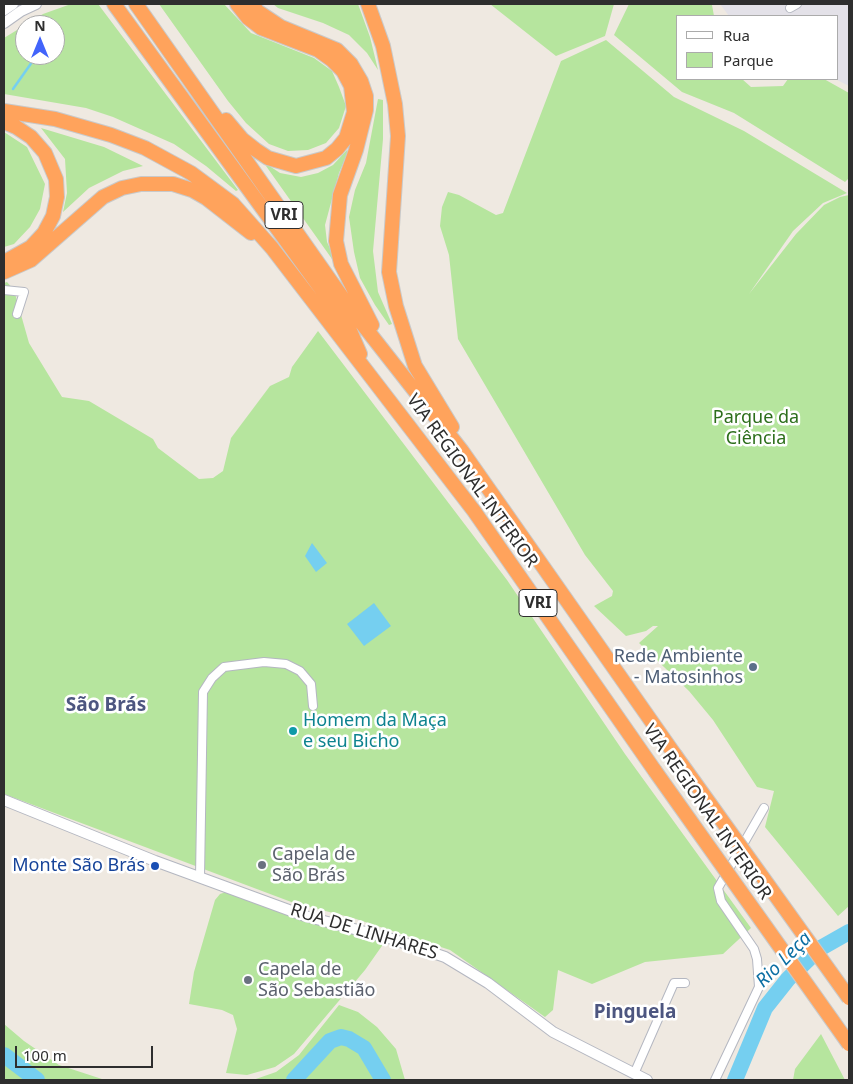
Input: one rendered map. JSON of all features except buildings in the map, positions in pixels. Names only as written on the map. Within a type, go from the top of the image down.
[{"type":"highway","points":[[114,4],[348,326],[370,375]]},
{"type":"highway","name":"VIA REGIONAL INTERIOR","points":[[136,4],[349,307],[391,358],[462,451],[675,755],[849,998]]},
{"type":"highway","points":[[181,67],[242,138],[268,158],[296,166],[326,158],[338,149],[346,138],[354,112],[354,96],[343,72],[332,60],[318,50],[261,28],[248,18],[237,4]]},
{"type":"highway","points":[[253,4],[257,11],[275,23],[337,50],[351,64],[361,81],[366,96],[366,110],[356,150],[340,195],[336,241],[341,264],[350,285],[391,358]]},
{"type":"highway","points":[[368,4],[388,64],[396,104],[398,136],[389,272],[396,306],[415,366],[451,422],[462,451]]},
{"type":"highway","name":"VIA REGIONAL INTERIOR","points":[[4,112],[55,119],[111,135],[145,148],[191,173],[233,204],[272,248],[474,511],[655,771],[849,1044]]},
{"type":"highway","points":[[4,122],[31,137],[45,153],[56,179],[53,216],[44,233],[31,248],[4,262]]},
{"type":"highway","points":[[4,272],[31,260],[103,197],[122,188],[141,184],[174,184],[192,190],[206,198],[272,248]]},
{"type":"main road","points":[[4,10],[13,4]]},
{"type":"main road","points":[[4,23],[21,11],[36,4]]},
{"type":"main road","name":"RUA DE LINHARES","points":[[4,800],[305,916],[392,939],[445,957],[488,983],[553,1032],[647,1080]]},
{"type":"street","points":[[4,290],[24,292],[17,314]]},
{"type":"street","points":[[200,877],[203,692],[207,685],[224,667],[264,662],[286,664],[300,671],[311,684],[313,706]]},
{"type":"street","points":[[715,1080],[759,987],[757,959],[754,949],[721,901],[718,888],[764,808]]},
{"type":"street","points":[[634,1074],[674,983],[685,983]]},
{"type":"shaded area","points":[[720,4],[849,4],[849,86],[837,80],[838,15],[728,15]]},
{"type":"green space","points":[[71,4],[98,4],[238,190],[236,191],[206,166],[174,144],[113,117],[86,108],[4,94],[4,38],[15,31],[15,65],[65,65],[65,15],[41,15]]},
{"type":"green space","points":[[159,4],[224,4],[251,33],[314,58],[332,71],[346,106],[339,128],[326,143],[308,150],[288,151],[269,144],[246,123],[228,101]]},
{"type":"green space","points":[[273,4],[358,4],[370,37],[378,70],[367,53],[349,35],[323,23],[278,8]]},
{"type":"green space","points":[[490,4],[614,4],[605,36],[556,56]]},
{"type":"green space","points":[[629,4],[712,5],[714,15],[676,15],[676,80],[743,80],[751,87],[783,86],[787,80],[826,80],[849,93],[849,178],[845,182],[734,113],[682,92],[614,35]]},
{"type":"green space","name":"Parque da Ciência","points":[[606,40],[674,97],[744,131],[847,193],[823,203],[793,231],[749,294],[796,234],[824,205],[849,195],[849,906],[838,916],[765,827],[774,791],[757,787],[713,720],[689,691],[639,643],[658,626],[626,636],[594,606],[612,596],[613,591],[585,555],[458,339],[449,255],[440,226],[442,207],[448,192],[459,195],[496,215],[503,213],[561,61]]},
{"type":"green space","points":[[378,99],[383,100],[383,139],[373,251],[378,292],[392,324],[389,325],[360,278],[349,217],[355,190],[366,163]]},
{"type":"green space","points":[[41,128],[104,147],[143,166],[123,171],[89,188],[63,212],[67,193],[65,159]]},
{"type":"green space","points":[[4,132],[27,147],[45,184],[40,209],[30,227],[14,244],[4,247]]},
{"type":"green space","points":[[347,150],[348,152],[339,173],[325,225],[327,242],[334,257],[332,259],[266,166],[268,165],[280,173],[301,177],[318,173],[333,165]]},
{"type":"green space","points":[[7,282],[14,290],[29,343],[62,397],[89,401],[153,439],[158,448],[199,479],[213,478],[223,471],[231,438],[270,386],[289,377],[292,367],[318,331],[507,580],[625,754],[751,928],[723,954],[645,962],[592,984],[558,970],[553,1010],[545,1017],[450,950],[353,918],[294,903],[4,794],[4,283]]},
{"type":"green space","points":[[226,892],[314,923],[383,940],[384,943],[365,970],[294,1054],[275,1067],[247,1075],[226,1073],[237,1029],[233,1015],[222,1010],[189,1004],[194,972],[215,900],[220,894]]},
{"type":"green space","points":[[339,1005],[358,1012],[377,1027],[396,1049],[405,1080],[253,1080],[276,1072],[299,1055]]},
{"type":"green space","points":[[4,1024],[24,1041],[59,1065],[105,1080],[4,1080]]},
{"type":"green space","points":[[821,1034],[845,1080],[793,1080],[795,1069]]},
{"type":"water","points":[[312,543],[327,563],[316,572],[305,556]]},
{"type":"water","points":[[374,603],[391,626],[364,646],[347,624]]},
{"type":"waterway","points":[[13,89],[30,65]]},
{"type":"waterway","name":"Rio Leça","points":[[735,1080],[765,1008],[788,979],[819,949],[849,932]]},
{"type":"waterway","name":"Rio Leça","points":[[294,1080],[330,1041],[341,1037],[349,1039],[364,1048],[383,1080]]},
{"type":"waterway","name":"Rio Leça","points":[[4,1055],[37,1080]]},
{"type":"place","name":"Rede Ambiente - Matosinhos","points":[[753,667]]},
{"type":"place","name":"Homem da Maça e seu Bicho","points":[[293,731]]},
{"type":"place","name":"Capela de São Brás","points":[[262,865]]},
{"type":"place","name":"Monte São Brás","points":[[155,866]]},
{"type":"place","name":"Capela de São Sebastião","points":[[248,980]]},
{"type":"district","name":"São Brás","points":[[106,706]]},
{"type":"district","name":"Pinguela","points":[[635,1013]]}]
